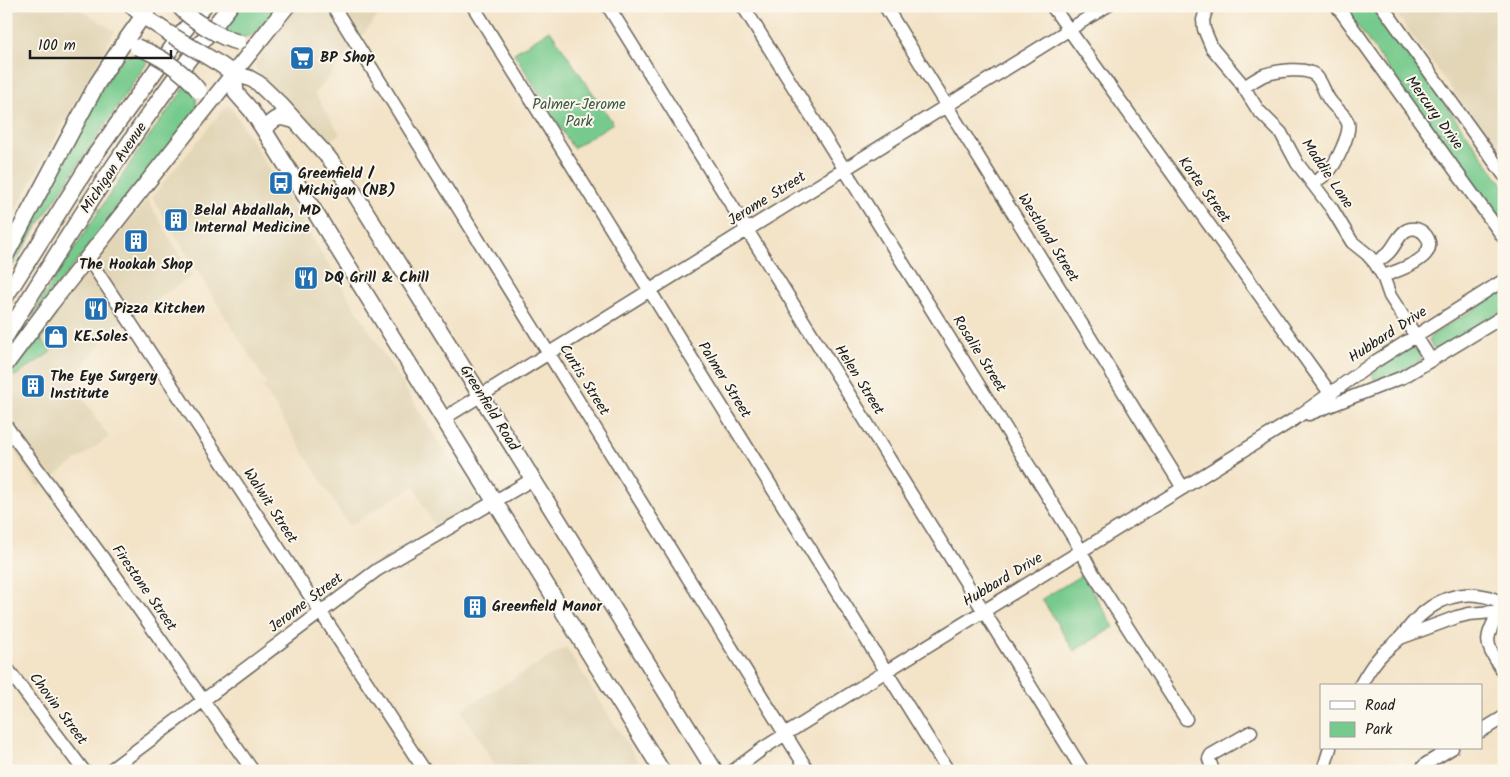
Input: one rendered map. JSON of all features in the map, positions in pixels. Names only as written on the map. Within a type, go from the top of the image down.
[{"type":"main road","points":[[179,6],[223,38],[238,42],[259,42]]},
{"type":"main road","name":"Michigan Avenue","points":[[6,296],[95,155],[183,32],[204,6]]},
{"type":"main road","name":"Michigan Avenue","points":[[6,336],[46,270],[114,166],[201,42],[230,6]]},
{"type":"main road","points":[[6,364],[50,305],[287,6]]},
{"type":"main road","points":[[6,255],[97,84],[145,13]]},
{"type":"main road","name":"Greenfield Road","points":[[145,13],[234,74],[249,78],[258,83],[328,157],[362,204],[715,771]]},
{"type":"main road","points":[[121,47],[137,47],[148,51],[186,76],[199,91],[204,111]]},
{"type":"main road","points":[[234,74],[236,93],[251,110],[264,130],[662,771]]},
{"type":"main road","points":[[264,130],[274,119],[283,117],[295,121]]},
{"type":"street","name":"Curtis Street","points":[[333,6],[808,771]]},
{"type":"street","name":"Palmer Street","points":[[473,6],[948,771]]},
{"type":"street","name":"Helen Street","points":[[608,6],[1083,771]]},
{"type":"street","name":"Rosalie Street","points":[[743,6],[1186,719]]},
{"type":"street","name":"Westland Street","points":[[885,6],[1183,488]]},
{"type":"street","name":"Korte Street","points":[[1052,6],[1330,393]]},
{"type":"street","name":"Jerome Street","points":[[443,419],[1107,6]]},
{"type":"street","name":"Maddie Lane","points":[[1210,6],[1206,10],[1203,20],[1208,40],[1218,56],[1244,87],[1258,110],[1281,133],[1297,163],[1332,209],[1352,242],[1375,263],[1383,276],[1390,296],[1431,360]]},
{"type":"street","name":"Mercury Drive","points":[[1337,6],[1504,238]]},
{"type":"street","name":"Mercury Drive","points":[[1382,6],[1504,175]]},
{"type":"street","points":[[1244,87],[1264,75],[1308,70],[1315,75],[1331,102],[1347,121],[1349,128],[1348,135],[1332,166],[1313,183]]},
{"type":"street","points":[[1375,263],[1389,252],[1404,232],[1410,228],[1420,230],[1425,234],[1430,245],[1425,255],[1402,270],[1383,276]]},
{"type":"street","name":"Walwit Street","points":[[88,258],[425,771]]},
{"type":"street","name":"Hubbard Drive","points":[[732,771],[785,734],[1293,420],[1366,368],[1504,280]]},
{"type":"street","name":"Hubbard Drive","points":[[1293,420],[1403,377],[1504,316]]},
{"type":"street","points":[[1366,368],[1368,381],[1376,388]]},
{"type":"street","name":"Firestone Street","points":[[6,426],[105,561],[253,771]]},
{"type":"street","name":"Jerome Street","points":[[109,771],[377,570],[533,479]]},
{"type":"street","points":[[1361,684],[1377,660],[1433,605],[1449,598],[1475,594],[1492,597],[1502,609]]},
{"type":"street","points":[[1400,638],[1457,617],[1502,609]]},
{"type":"street","points":[[1502,609],[1489,631],[1487,640],[1489,648],[1504,673]]},
{"type":"street","name":"Chovin Street","points":[[6,667],[84,771]]},
{"type":"street","points":[[1482,730],[1504,717]]},
{"type":"street","points":[[1213,771],[1209,759],[1211,755],[1250,732]]},
{"type":"street","points":[[1323,771],[1329,750]]},
{"type":"street","points":[[1424,771],[1423,767],[1426,764],[1449,750]]},
{"type":"shaded area","points":[[6,6],[75,6],[115,31],[6,227]]},
{"type":"shaded area","points":[[296,6],[386,6],[315,94],[340,134],[329,141],[329,147],[260,76],[255,65]]},
{"type":"shaded area","points":[[1391,6],[1504,6],[1504,161],[1414,38]]},
{"type":"shaded area","points":[[227,105],[231,107],[451,462],[455,461],[479,502],[435,528],[414,486],[349,526],[263,387],[267,384],[152,197]]},
{"type":"shaded area","points":[[147,199],[192,276],[114,327],[73,377],[83,393],[81,395],[109,437],[39,487],[14,451],[6,459],[6,376]]},
{"type":"shaded area","points":[[566,647],[644,771],[499,771],[461,710]]},
{"type":"green space","points":[[242,6],[278,6],[250,36],[239,37],[222,32]]},
{"type":"green space","points":[[1343,6],[1374,6],[1504,186],[1504,229]]},
{"type":"green space","name":"Palmer-Jerome Park","points":[[550,30],[613,123],[573,148],[514,53]]},
{"type":"green space","points":[[137,53],[150,58],[6,276],[6,269],[99,95],[124,57]]},
{"type":"green space","points":[[188,83],[196,96],[196,112],[32,317],[43,296],[137,153]]},
{"type":"green space","points":[[1504,291],[1504,310],[1438,350],[1433,348],[1429,340],[1432,335]]},
{"type":"green space","points":[[46,331],[41,339],[51,352],[6,382],[6,380]]},
{"type":"green space","points":[[1410,348],[1417,350],[1421,356],[1419,362],[1383,383],[1376,382],[1373,377],[1374,371]]},
{"type":"green space","points":[[1082,575],[1114,627],[1074,651],[1042,599]]},
{"type":"place","name":"BP Shop","points":[[302,58]]},
{"type":"place","name":"Greenfield / Michigan (NB)","points":[[281,183]]},
{"type":"place","name":"Belal Abdallah, MD Internal Medicine","points":[[176,220]]},
{"type":"place","name":"The Hookah Shop","points":[[136,241]]},
{"type":"place","name":"DQ Grill & Chill","points":[[306,278]]},
{"type":"place","name":"Pizza Kitchen","points":[[96,309]]},
{"type":"place","name":"KE.Soles","points":[[56,337]]},
{"type":"place","name":"The Eye Surgery Institute","points":[[33,386]]},
{"type":"place","name":"Greenfield Manor","points":[[475,607]]}]
